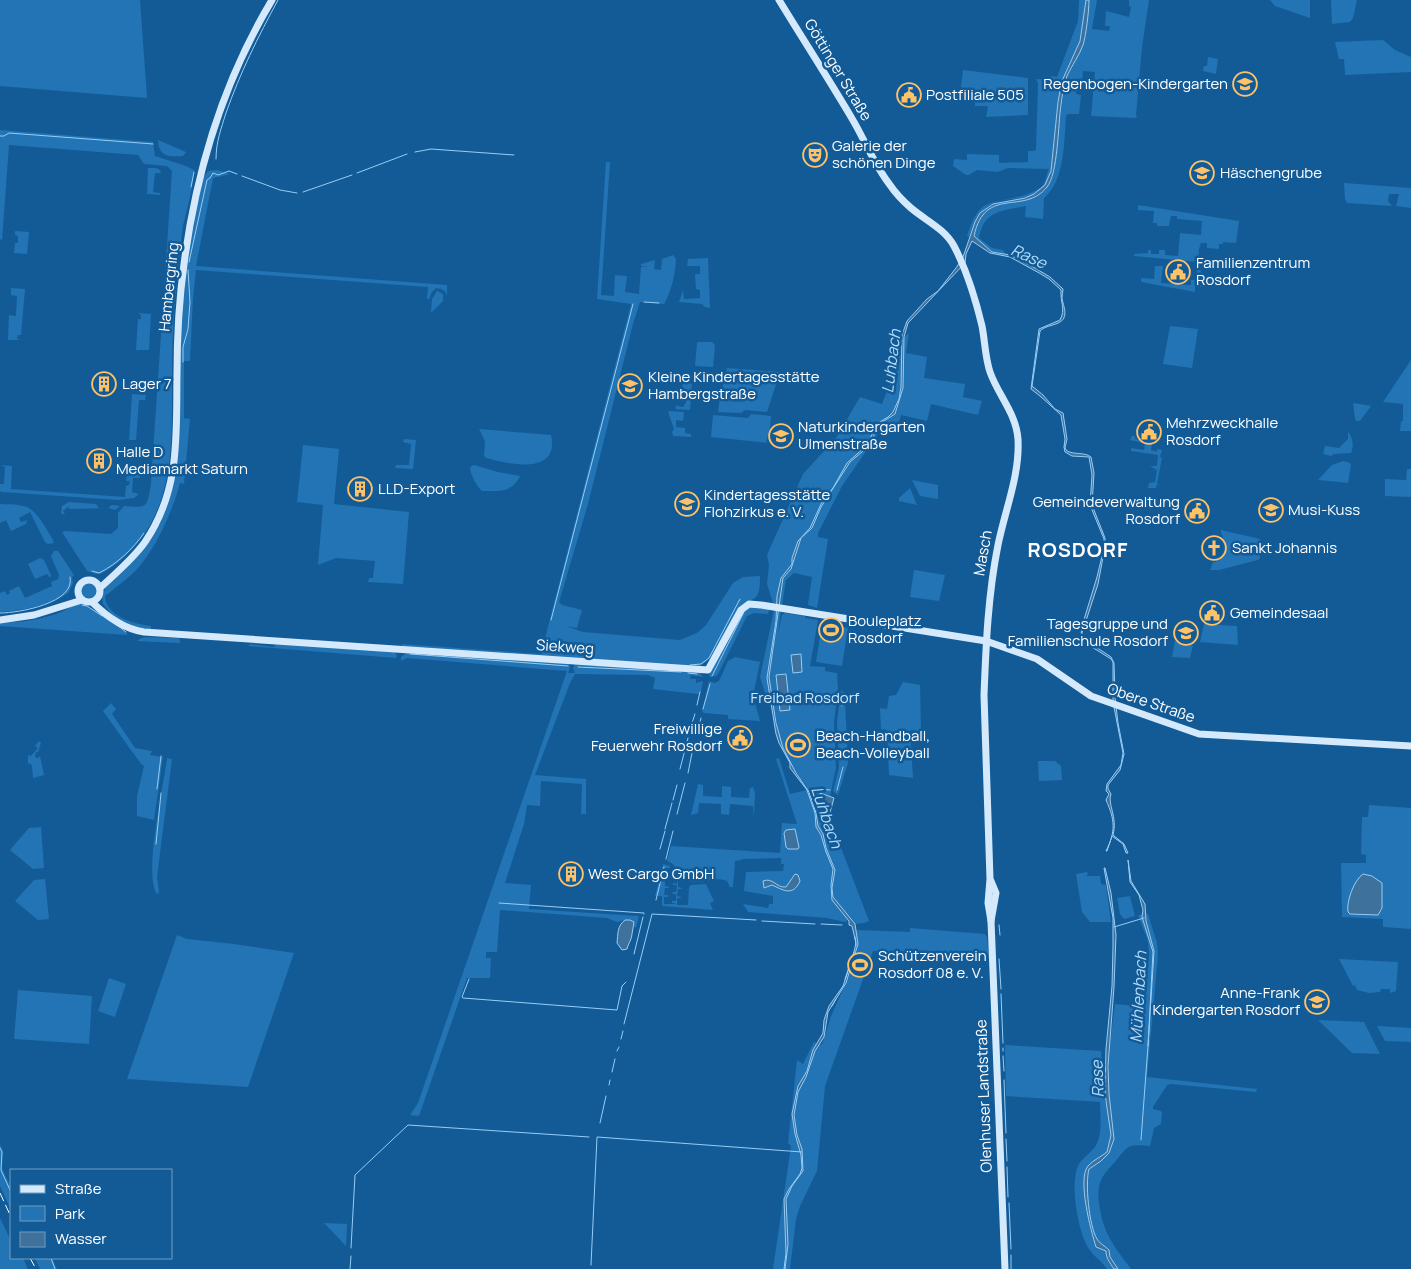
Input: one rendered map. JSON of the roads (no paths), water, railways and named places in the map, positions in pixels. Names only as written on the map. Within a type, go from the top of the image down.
[{"type":"street","name":"Hambergring","points":[[98,585],[115,574],[131,559],[146,540],[160,514],[171,486],[176,447],[181,288],[196,195],[212,135],[226,96],[251,39],[272,0]]},
{"type":"street","name":"Göttinger Straße","points":[[779,0],[845,107],[884,177],[905,202],[948,238],[959,257],[982,327],[990,373],[1016,426],[1018,442],[1015,471]]},
{"type":"street","name":"Masch","points":[[986,641],[998,546],[1015,471]]},
{"type":"street","points":[[88,579],[98,585],[100,593],[95,600],[87,602],[80,596],[78,586],[83,581],[88,579]]},
{"type":"street","points":[[0,620],[34,616],[80,596]]},
{"type":"street","name":"Siekweg","points":[[95,600],[107,614],[131,629],[152,633],[708,670],[733,621],[742,608],[751,604],[986,641]]},
{"type":"street","name":"Obere Straße","points":[[986,641],[1037,659],[1083,692],[1114,706],[1199,734],[1296,741],[1411,746]]},
{"type":"street","name":"Olenhuser Landstraße","points":[[986,641],[984,695],[990,878],[988,903],[991,922],[1005,1269]]},
{"type":"water","points":[[1086,0],[1089,0],[1085,36],[1083,45],[1064,86],[1051,181],[1038,195],[1027,200],[996,206],[987,211],[979,220],[974,236],[992,252],[1010,255],[1035,268],[1050,277],[1063,289],[1062,298],[1065,315],[1062,321],[1040,331],[1032,386],[1055,409],[1063,413],[1067,439],[1065,448],[1067,451],[1091,457],[1094,473],[1092,505],[1105,538],[1105,543],[1090,505],[1092,475],[1089,457],[1072,456],[1065,452],[1061,415],[1031,389],[1039,329],[1060,320],[1063,309],[1061,290],[1041,274],[1010,257],[990,253],[972,241],[966,254],[965,263],[908,323],[904,337],[903,388],[895,414],[879,424],[869,446],[850,462],[821,507],[812,528],[801,538],[791,569],[783,578],[769,677],[776,723],[783,748],[796,773],[809,792],[816,813],[818,826],[823,834],[826,848],[835,870],[832,888],[833,897],[855,924],[858,944],[846,983],[828,1012],[824,1037],[815,1051],[806,1077],[798,1092],[794,1115],[797,1135],[802,1149],[803,1171],[792,1186],[786,1199],[788,1244],[784,1269],[786,1253],[784,1199],[802,1168],[792,1114],[798,1086],[807,1071],[813,1050],[823,1033],[824,1020],[829,1006],[843,986],[856,943],[852,926],[849,925],[849,921],[832,900],[831,885],[833,869],[821,835],[816,827],[815,813],[807,790],[790,768],[790,763],[776,734],[767,678],[781,578],[792,564],[792,558],[798,541],[810,528],[822,502],[833,488],[847,463],[866,446],[878,423],[893,412],[899,399],[901,387],[902,335],[907,321],[927,299],[938,291],[956,268],[963,257],[980,213],[993,204],[1025,198],[1034,194],[1045,185],[1051,171],[1062,81],[1080,41]]},
{"type":"water","points":[[1103,552],[1098,584],[1082,633],[1084,639],[1111,657],[1114,663],[1115,697],[1124,754],[1120,770],[1108,785],[1108,789],[1111,794],[1110,802],[1114,822],[1113,835],[1124,844],[1128,853],[1126,853],[1123,844],[1112,836],[1106,851],[1113,831],[1113,820],[1106,800],[1109,794],[1106,791],[1107,784],[1121,765],[1123,753],[1113,702],[1113,662],[1087,644],[1081,635]]},
{"type":"water","points":[[801,654],[802,672],[793,673],[791,655]]},
{"type":"water","points":[[786,674],[790,710],[780,711],[776,675]]},
{"type":"water","points":[[820,793],[834,798],[829,816],[835,832],[832,831],[825,815]]},
{"type":"water","points":[[795,829],[799,847],[798,849],[788,849],[784,833],[786,830]]},
{"type":"water","points":[[1128,860],[1131,881],[1145,904],[1146,921],[1154,951],[1148,1046],[1153,952],[1142,917],[1143,910],[1139,895],[1130,882]]},
{"type":"water","points":[[1104,868],[1111,893],[1116,935],[1108,1066],[1114,1139],[1109,1153],[1089,1169],[1088,1194],[1094,1233],[1098,1240],[1109,1250],[1110,1257],[1118,1269],[1114,1269],[1111,1265],[1106,1251],[1096,1247],[1084,1193],[1085,1173],[1088,1166],[1107,1152],[1111,1135],[1105,1094],[1106,1049],[1112,986],[1113,918]]},
{"type":"water","points":[[795,874],[798,875],[800,881],[791,891],[772,885],[764,888],[763,881],[766,880],[786,887]]},
{"type":"water","points":[[1363,874],[1372,876],[1382,883],[1382,908],[1378,915],[1350,914],[1348,912],[1351,891]]},
{"type":"water","points":[[625,920],[634,922],[627,949],[622,950],[617,943],[619,928]]},
{"type":"waterway","points":[[216,159],[219,136],[231,98],[278,0]]},
{"type":"waterway","points":[[0,136],[9,133],[153,144]]},
{"type":"waterway","points":[[415,152],[431,149],[514,155]]},
{"type":"waterway","points":[[357,173],[407,154]]},
{"type":"waterway","points":[[189,262],[207,180],[213,173],[218,175],[229,171],[237,174]]},
{"type":"waterway","points":[[191,187],[194,172]]},
{"type":"waterway","points":[[303,192],[352,175]]},
{"type":"waterway","points":[[242,176],[280,190],[297,193]]},
{"type":"waterway","points":[[183,362],[183,347],[188,329],[190,302],[188,270]]},
{"type":"waterway","points":[[644,302],[659,303]]},
{"type":"waterway","points":[[551,620],[633,304]]},
{"type":"waterway","points":[[92,571],[99,573],[118,561],[135,545],[144,533]]},
{"type":"waterway","points":[[0,613],[20,611],[55,600],[64,594],[69,586],[70,577]]},
{"type":"waterway","points":[[690,665],[701,664],[709,658],[740,599]]},
{"type":"waterway","points":[[82,605],[87,606],[102,616]]},
{"type":"waterway","points":[[712,676],[744,612]]},
{"type":"waterway","points":[[118,626],[126,632]]},
{"type":"waterway","points":[[410,654],[568,666]]},
{"type":"waterway","points":[[578,667],[681,672]]},
{"type":"waterway","points":[[688,673],[697,674]]},
{"type":"waterway","points":[[703,709],[710,684]]},
{"type":"waterway","points":[[697,705],[700,692]]},
{"type":"waterway","points":[[842,706],[844,701]]},
{"type":"waterway","points":[[691,726],[695,714]]},
{"type":"waterway","points":[[697,734],[701,718]]},
{"type":"waterway","points":[[680,769],[688,738]]},
{"type":"waterway","points":[[688,773],[692,753]]},
{"type":"waterway","points":[[157,789],[161,756]]},
{"type":"waterway","points":[[837,790],[843,767]]},
{"type":"waterway","points":[[677,814],[685,783]]},
{"type":"waterway","points":[[673,800],[677,785]]},
{"type":"waterway","points":[[809,791],[816,789],[830,790]]},
{"type":"waterway","points":[[156,844],[161,793]]},
{"type":"waterway","points":[[665,829],[672,803]]},
{"type":"waterway","points":[[660,849],[665,831]]},
{"type":"waterway","points":[[666,859],[673,831]]},
{"type":"waterway","points":[[656,900],[664,867]]},
{"type":"waterway","points":[[499,903],[644,914]]},
{"type":"waterway","points":[[624,1024],[652,914],[756,920]]},
{"type":"waterway","points":[[634,954],[643,917]]},
{"type":"waterway","points":[[1114,927],[1144,918]]},
{"type":"waterway","points":[[762,921],[815,924]]},
{"type":"waterway","points":[[821,924],[842,925]]},
{"type":"waterway","points":[[999,925],[1000,935]]},
{"type":"waterway","name":"Luhbach","points":[[855,937],[856,946]]},
{"type":"waterway","name":"Luhbach","points":[[845,979],[854,952]]},
{"type":"waterway","points":[[999,959],[1001,989]]},
{"type":"waterway","points":[[469,979],[463,998],[617,1010],[622,986],[626,982]]},
{"type":"waterway","points":[[1001,994],[1003,1043]]},
{"type":"waterway","name":"Luhbach","points":[[832,1006],[836,999]]},
{"type":"waterway","points":[[621,1039],[623,1031]]},
{"type":"waterway","name":"Mühlenbach","points":[[1141,1140],[1148,1046]]},
{"type":"waterway","points":[[617,1051],[619,1047]]},
{"type":"waterway","points":[[1003,1056],[1004,1071]]},
{"type":"waterway","points":[[612,1072],[615,1059]]},
{"type":"waterway","points":[[609,1085],[610,1080]]},
{"type":"waterway","points":[[1004,1080],[1006,1133]]},
{"type":"waterway","points":[[600,1123],[606,1096]]},
{"type":"waterway","points":[[351,1248],[355,1175],[408,1125],[589,1137]]},
{"type":"waterway","points":[[591,1265],[597,1137],[802,1152]]},
{"type":"waterway","points":[[1006,1139],[1007,1161]]},
{"type":"waterway","points":[[0,1148],[2,1152],[1,1170],[10,1190]]},
{"type":"waterway","points":[[1007,1167],[1008,1197]]},
{"type":"waterway","points":[[1009,1203],[1011,1249]]},
{"type":"waterway","points":[[1011,1255],[1011,1269]]},
{"type":"waterway","points":[[350,1269],[351,1256]]},
{"type":"waterway","points":[[51,1259],[55,1269]]},
{"type":"railway","points":[[0,1193],[10,1215]]},
{"type":"railway","points":[[31,1259],[36,1269]]},
{"type":"place","name":"Regenbogen-Kindergarten","points":[[1245,84]]},
{"type":"place","name":"Postfiliale 505","points":[[909,95]]},
{"type":"place","name":"Galerie der schönen Dinge","points":[[815,155]]},
{"type":"place","name":"Häschengrube","points":[[1202,173]]},
{"type":"place","name":"Familienzentrum Rosdorf","points":[[1178,272]]},
{"type":"place","name":"Lager 7","points":[[104,384]]},
{"type":"place","name":"Kleine Kindertagesstätte Hambergstraße","points":[[630,386]]},
{"type":"place","name":"Mehrzweckhalle Rosdorf","points":[[1149,432]]},
{"type":"place","name":"Naturkindergarten Ulmenstraße","points":[[781,436]]},
{"type":"place","name":"Halle D Mediamarkt Saturn","points":[[99,461]]},
{"type":"place","name":"LLD-Export","points":[[360,489]]},
{"type":"place","name":"Kindertagesstätte Flohzirkus e. V.","points":[[687,504]]},
{"type":"place","name":"Musi-Kuss","points":[[1271,510]]},
{"type":"place","name":"Gemeindeverwaltung Rosdorf","points":[[1197,511]]},
{"type":"place","name":"Sankt Johannis","points":[[1214,548]]},
{"type":"place","name":"Gemeindesaal","points":[[1212,613]]},
{"type":"place","name":"Bouleplatz Rosdorf","points":[[831,630]]},
{"type":"place","name":"Tagesgruppe und Familienschule Rosdorf","points":[[1186,633]]},
{"type":"place","name":"Freiwillige Feuerwehr Rosdorf","points":[[740,738]]},
{"type":"place","name":"Beach-Handball, Beach-Volleyball","points":[[798,745]]},
{"type":"place","name":"West Cargo GmbH","points":[[571,874]]},
{"type":"place","name":"Schützenverein Rosdorf 08 e. V.","points":[[860,965]]},
{"type":"place","name":"Anne-Frank Kindergarten Rosdorf","points":[[1317,1002]]},
{"type":"district","name":"ROSDORF","points":[[1078,550]]},
{"type":"water label","name":"Rase","points":[[1029,256]]},
{"type":"water label","name":"Rase","points":[[1097,1079]]},
{"type":"park label","name":"Freibad Rosdorf","points":[[805,698]]}]
